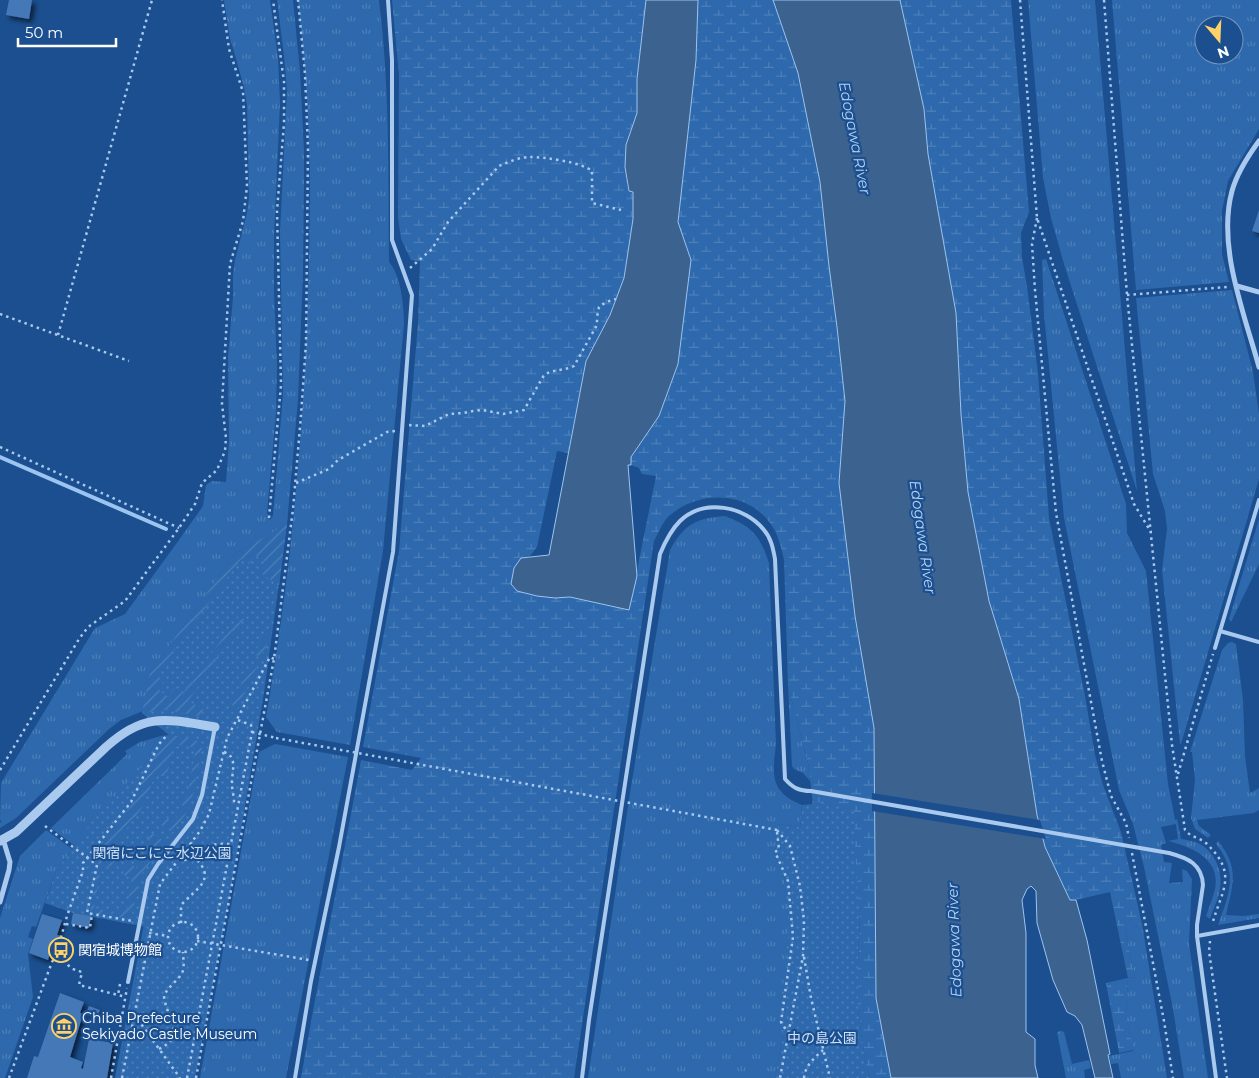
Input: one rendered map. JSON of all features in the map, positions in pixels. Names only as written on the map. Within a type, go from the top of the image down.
[{"type":"street","points":[[1259,141],[1246,159],[1232,191],[1227,228],[1229,255],[1259,367]]},
{"type":"street","points":[[1237,286],[1259,292]]},
{"type":"street","points":[[0,902],[10,862],[2,840],[16,832],[113,741],[131,728],[152,720],[161,719],[215,727]]},
{"type":"lane","points":[[295,1078],[393,552],[412,296],[392,240],[392,60],[388,0]]},
{"type":"lane","points":[[1215,648],[1259,500]]},
{"type":"lane","points":[[582,1078],[589,1020],[660,554],[667,538],[681,520],[693,513],[709,508],[726,507],[739,511],[754,520],[764,530],[771,542],[775,559],[785,778],[793,788],[1169,853],[1193,862],[1200,871],[1204,885],[1196,936],[1216,1078]]},
{"type":"lane","points":[[1220,631],[1259,642]]},
{"type":"lane","points":[[128,982],[148,880],[158,864],[194,820],[202,795],[215,727]]},
{"type":"lane","points":[[1196,936],[1259,925]]},
{"type":"path","points":[[58,335],[152,0]]},
{"type":"path","points":[[0,770],[78,639],[88,627],[125,600],[179,528],[194,504],[202,483],[217,470],[225,451],[226,438],[222,404],[230,264],[243,221],[247,186],[243,92],[229,49],[222,0]]},
{"type":"path","points":[[270,518],[281,385],[277,211],[284,123],[284,82],[273,0]]},
{"type":"path","points":[[196,1078],[274,659],[296,483],[306,343],[308,157],[305,74],[298,0]]},
{"type":"path","points":[[1020,0],[1037,218],[1134,504],[1151,534]]},
{"type":"path","points":[[1104,0],[1127,295],[1172,745],[1185,830],[1202,839],[1216,852],[1222,862],[1225,874],[1226,886],[1210,934],[1210,950],[1227,1078]]},
{"type":"path","points":[[404,273],[432,249],[448,222],[499,166],[510,161],[528,157],[574,163],[587,167],[592,171],[592,203],[622,210]]},
{"type":"path","points":[[1037,218],[1032,244],[1034,280],[1056,513],[1102,761],[1111,796],[1126,823],[1130,842]]},
{"type":"path","points":[[1127,295],[1229,287]]},
{"type":"path","points":[[402,424],[425,426],[449,414],[463,414],[482,410],[503,414],[524,410],[544,375],[549,372],[567,370],[574,366],[597,326],[599,307],[606,302],[616,300]]},
{"type":"path","points":[[0,314],[129,361]]},
{"type":"path","points":[[296,483],[328,470],[338,460],[387,432],[402,430]]},
{"type":"path","points":[[0,448],[179,528]]},
{"type":"path","points":[[1177,776],[1215,648]]},
{"type":"path","points":[[122,1078],[160,884],[178,857],[200,831],[209,814],[227,738],[270,657],[274,659]]},
{"type":"path","points":[[187,1078],[252,732],[251,725],[236,719]]},
{"type":"path","points":[[252,732],[777,830],[790,846],[800,886],[804,920],[803,956],[780,1078]]},
{"type":"path","points":[[9,1078],[62,938],[83,870],[83,863],[130,802],[159,744],[168,734]]},
{"type":"path","points":[[224,752],[233,759],[234,772],[232,784],[234,801],[240,802]]},
{"type":"path","points":[[45,826],[97,865],[87,913],[132,921]]},
{"type":"path","points":[[777,830],[779,849],[775,852],[788,881],[792,936],[780,1022],[789,1033]]},
{"type":"path","points":[[181,923],[181,905],[198,889],[206,876],[204,868],[194,857],[195,849],[191,842]]},
{"type":"path","points":[[195,849],[217,844],[232,844]]},
{"type":"path","points":[[1132,851],[1173,1078]]},
{"type":"path","points":[[178,857],[185,860],[194,857]]},
{"type":"path","points":[[65,924],[90,928],[92,914]]},
{"type":"path","points":[[181,923],[194,927],[197,936],[192,949],[183,952],[170,946],[168,936],[172,927],[181,923]]},
{"type":"path","points":[[150,933],[168,936]]},
{"type":"path","points":[[62,938],[68,939],[66,964],[72,970],[82,972],[79,985],[126,997]]},
{"type":"path","points":[[197,940],[316,961]]},
{"type":"path","points":[[159,1049],[171,1041],[174,1034],[164,996],[166,990],[182,973],[184,966],[183,952]]},
{"type":"path","points":[[803,956],[806,964],[810,998],[830,1078]]},
{"type":"path","points":[[118,995],[121,980]]},
{"type":"path","points":[[111,1078],[128,982]]},
{"type":"path","points":[[134,1013],[180,1078]]},
{"type":"path","points":[[804,1078],[804,1072],[810,1062],[823,1050]]},
{"type":"green space","points":[[224,0],[270,0],[278,58],[280,103],[274,235],[277,366],[276,413],[267,513],[270,520],[273,516],[283,394],[280,232],[287,91],[277,0],[293,0],[300,71],[304,151],[303,273],[298,400],[287,524],[235,554],[150,672],[143,711],[121,720],[109,729],[16,818],[0,828],[0,822],[2,823],[0,819],[1,783],[95,628],[125,614],[203,506],[206,485],[212,481],[226,482],[229,442],[228,357],[233,276],[249,197],[247,105],[244,87],[229,34]]},
{"type":"green space","points":[[298,0],[379,0],[387,98],[389,262],[399,283],[403,309],[404,324],[383,551],[350,745],[277,732],[266,717],[288,569],[305,371],[310,210],[309,143]]},
{"type":"green space","points":[[392,0],[646,0],[637,79],[637,113],[626,145],[627,184],[629,191],[633,192],[633,219],[624,278],[610,315],[586,361],[568,453],[557,451],[537,547],[530,556],[521,558],[555,598],[570,597],[629,610],[656,476],[642,474],[639,468],[631,465],[631,457],[659,416],[678,365],[691,260],[678,222],[696,60],[698,0],[773,0],[798,73],[820,182],[837,327],[845,401],[839,483],[855,616],[874,728],[876,998],[891,1078],[869,1078],[858,1010],[860,917],[802,805],[813,804],[808,763],[788,686],[784,560],[780,543],[770,523],[756,509],[731,499],[718,498],[704,499],[679,509],[666,519],[654,541],[574,1078],[301,1078],[361,760],[412,770],[421,758],[363,747],[399,551],[418,323],[420,261],[411,260],[401,239],[398,218],[399,75]]},
{"type":"green space","points":[[900,0],[1011,0],[1029,212],[1021,233],[1022,258],[1038,373],[1049,518],[1095,755],[1103,785],[1121,832],[1142,924],[1125,932],[1135,977],[1128,978],[1110,892],[1071,901],[1045,847],[1037,815],[1019,699],[989,601],[968,492],[961,414],[956,313],[928,154],[924,109]]},
{"type":"green space","points":[[1028,0],[1095,0],[1137,491],[1051,218],[1043,178]]},
{"type":"green space","points":[[1112,0],[1259,0],[1259,129],[1228,181],[1222,211],[1222,254],[1229,282],[1136,290]]},
{"type":"green space","points":[[1046,259],[1126,504],[1127,533],[1146,571],[1168,784],[1175,820],[1177,819],[1181,839],[1200,844],[1214,857],[1219,869],[1221,882],[1210,919],[1206,916],[1215,889],[1216,878],[1213,869],[1209,862],[1195,851],[1168,841],[1178,839],[1176,824],[1161,827],[1166,843],[1161,845],[1164,862],[1172,863],[1169,883],[1183,882],[1182,869],[1187,871],[1192,879],[1189,943],[1208,1078],[1184,1078],[1173,1009],[1144,867],[1133,824],[1119,790],[1064,518],[1044,314],[1042,260]]},
{"type":"green space","points":[[1232,290],[1253,372],[1259,414],[1259,479],[1180,744],[1162,570],[1167,529],[1165,511],[1153,474],[1136,298]]},
{"type":"green space","points":[[725,516],[742,524],[759,539],[769,563],[776,745],[774,774],[779,788],[784,794],[802,805],[800,827],[778,824],[777,847],[773,851],[784,875],[790,931],[784,1030],[775,1078],[588,1078],[630,793],[670,550],[686,528],[692,524],[707,518]]},
{"type":"green space","points":[[1259,519],[1259,564],[1231,622],[1229,619]]},
{"type":"green space","name":"関宿にこにこ水辺公園","points":[[287,524],[264,693],[231,889],[195,1078],[118,1078],[146,927],[73,913],[45,903],[56,871],[97,815],[146,763],[153,745],[161,736],[169,735],[142,713],[150,672],[235,554]]},
{"type":"green space","points":[[287,524],[279,586],[258,571],[265,562],[255,555],[249,564],[241,559],[156,675],[164,681],[158,689],[168,697],[174,689],[182,694],[239,616],[244,619],[188,701],[203,709],[201,715],[166,710],[142,713],[150,672],[235,554]]},
{"type":"green space","points":[[267,634],[271,636],[235,714],[231,711],[233,707],[231,700],[259,657],[254,653]]},
{"type":"green space","points":[[1228,643],[1236,644],[1243,700],[1245,756],[1250,793],[1259,788],[1259,810],[1254,813],[1197,820],[1199,826],[1211,835],[1208,838],[1195,829],[1191,818],[1195,780],[1192,752],[1190,752],[1222,650]]},
{"type":"green space","points":[[788,686],[808,763],[810,781],[803,773],[792,766]]},
{"type":"green space","points":[[169,735],[195,739],[202,747],[192,799],[185,815],[172,833],[160,824],[165,817],[173,822],[185,808],[176,799],[179,797],[187,798],[196,748],[173,744],[167,775],[164,777],[156,774],[141,809],[110,852],[116,858],[112,866],[101,866],[94,908],[108,911],[107,915],[90,913],[99,864],[91,858],[131,806],[160,744]]},
{"type":"green space","points":[[161,736],[153,745],[146,763],[98,815],[75,846],[51,828],[127,754],[125,751],[140,742]]},
{"type":"green space","points":[[275,744],[348,757],[286,1078],[200,1078],[259,752]]},
{"type":"green space","name":"中の島公園","points":[[812,800],[854,811],[860,917],[858,1010],[869,1078],[775,1078],[784,1030],[778,1025],[789,931],[784,875],[773,851],[777,847],[778,824],[800,827],[802,805],[813,805]]},
{"type":"green space","points":[[46,830],[72,849],[56,871],[36,927],[32,926],[28,937],[33,939],[28,954],[33,997],[5,1078],[0,1078],[0,918],[20,856]]},
{"type":"green space","points":[[150,834],[154,834],[165,842],[141,875],[131,919],[111,916],[112,912],[116,912],[117,908],[127,909],[132,877],[125,876],[123,873],[129,863],[137,868],[154,846],[147,839]]},
{"type":"green space","points":[[1218,841],[1230,860],[1233,877],[1226,915],[1243,916],[1259,914],[1259,918],[1218,925],[1226,904],[1230,874],[1228,864],[1216,844]]},
{"type":"green space","points":[[148,903],[146,927],[118,1078],[115,1078]]},
{"type":"green space","points":[[1142,924],[1167,1078],[1121,1078],[1118,1063],[1111,1064],[1109,1056],[1133,1051],[1126,1015],[1128,978],[1135,977],[1125,932]]},
{"type":"green space","points":[[1128,978],[1126,1015],[1133,1050],[1119,1053],[1106,983]]},
{"type":"green space","points":[[1057,1032],[1064,1032],[1072,1064],[1089,1060],[1091,1068],[1084,1070],[1085,1078],[1066,1078]]},
{"type":"water","points":[[646,0],[698,0],[696,60],[678,222],[691,260],[678,364],[659,416],[631,457],[631,465],[628,465],[637,576],[629,610],[570,597],[537,596],[517,591],[511,584],[514,568],[521,558],[549,555],[586,361],[610,315],[624,278],[633,219],[633,192],[629,191],[625,167],[626,145],[637,113],[637,79]]},
{"type":"water","name":"Edogawa River","points":[[773,0],[900,0],[924,109],[928,154],[956,313],[961,414],[968,492],[989,601],[1019,699],[1037,815],[1045,847],[1070,900],[1076,900],[1087,940],[1113,1078],[1095,1078],[1082,1025],[1075,1016],[1067,1012],[1053,980],[1037,923],[1036,891],[1031,886],[1027,889],[1022,900],[1026,933],[1026,1032],[1035,1039],[1035,1065],[1038,1078],[891,1078],[876,998],[874,728],[855,616],[839,483],[845,401],[837,327],[820,182],[798,73]]},
{"type":"pier","points":[[872,793],[1040,820],[1046,839],[872,811]]},
{"type":"building","points":[[9,0],[32,0],[29,19],[6,15]]},
{"type":"building","points":[[1259,210],[1259,233],[1252,231]]},
{"type":"building","points":[[73,913],[91,916],[89,928],[71,924]]},
{"type":"building","points":[[42,914],[62,920],[57,935],[61,936],[58,945],[53,944],[48,960],[29,953]]},
{"type":"building","name":"Chiba Prefecture Sekiyado Castle Museum","points":[[60,993],[84,1002],[80,1013],[83,1014],[70,1057],[83,1062],[81,1068],[83,1069],[89,1039],[113,1043],[107,1078],[27,1078],[34,1056],[38,1057]]},
{"type":"building","points":[[89,1006],[100,1010],[97,1017],[94,1016],[95,1013],[90,1012],[89,1015],[86,1014]]},
{"type":"waterway","points":[[0,457],[166,529]]},
{"type":"place","name":"関宿城博物館","points":[[61,950]]},
{"type":"place","name":"Chiba Prefecture Sekiyado Castle Museum","points":[[64,1026]]}]
